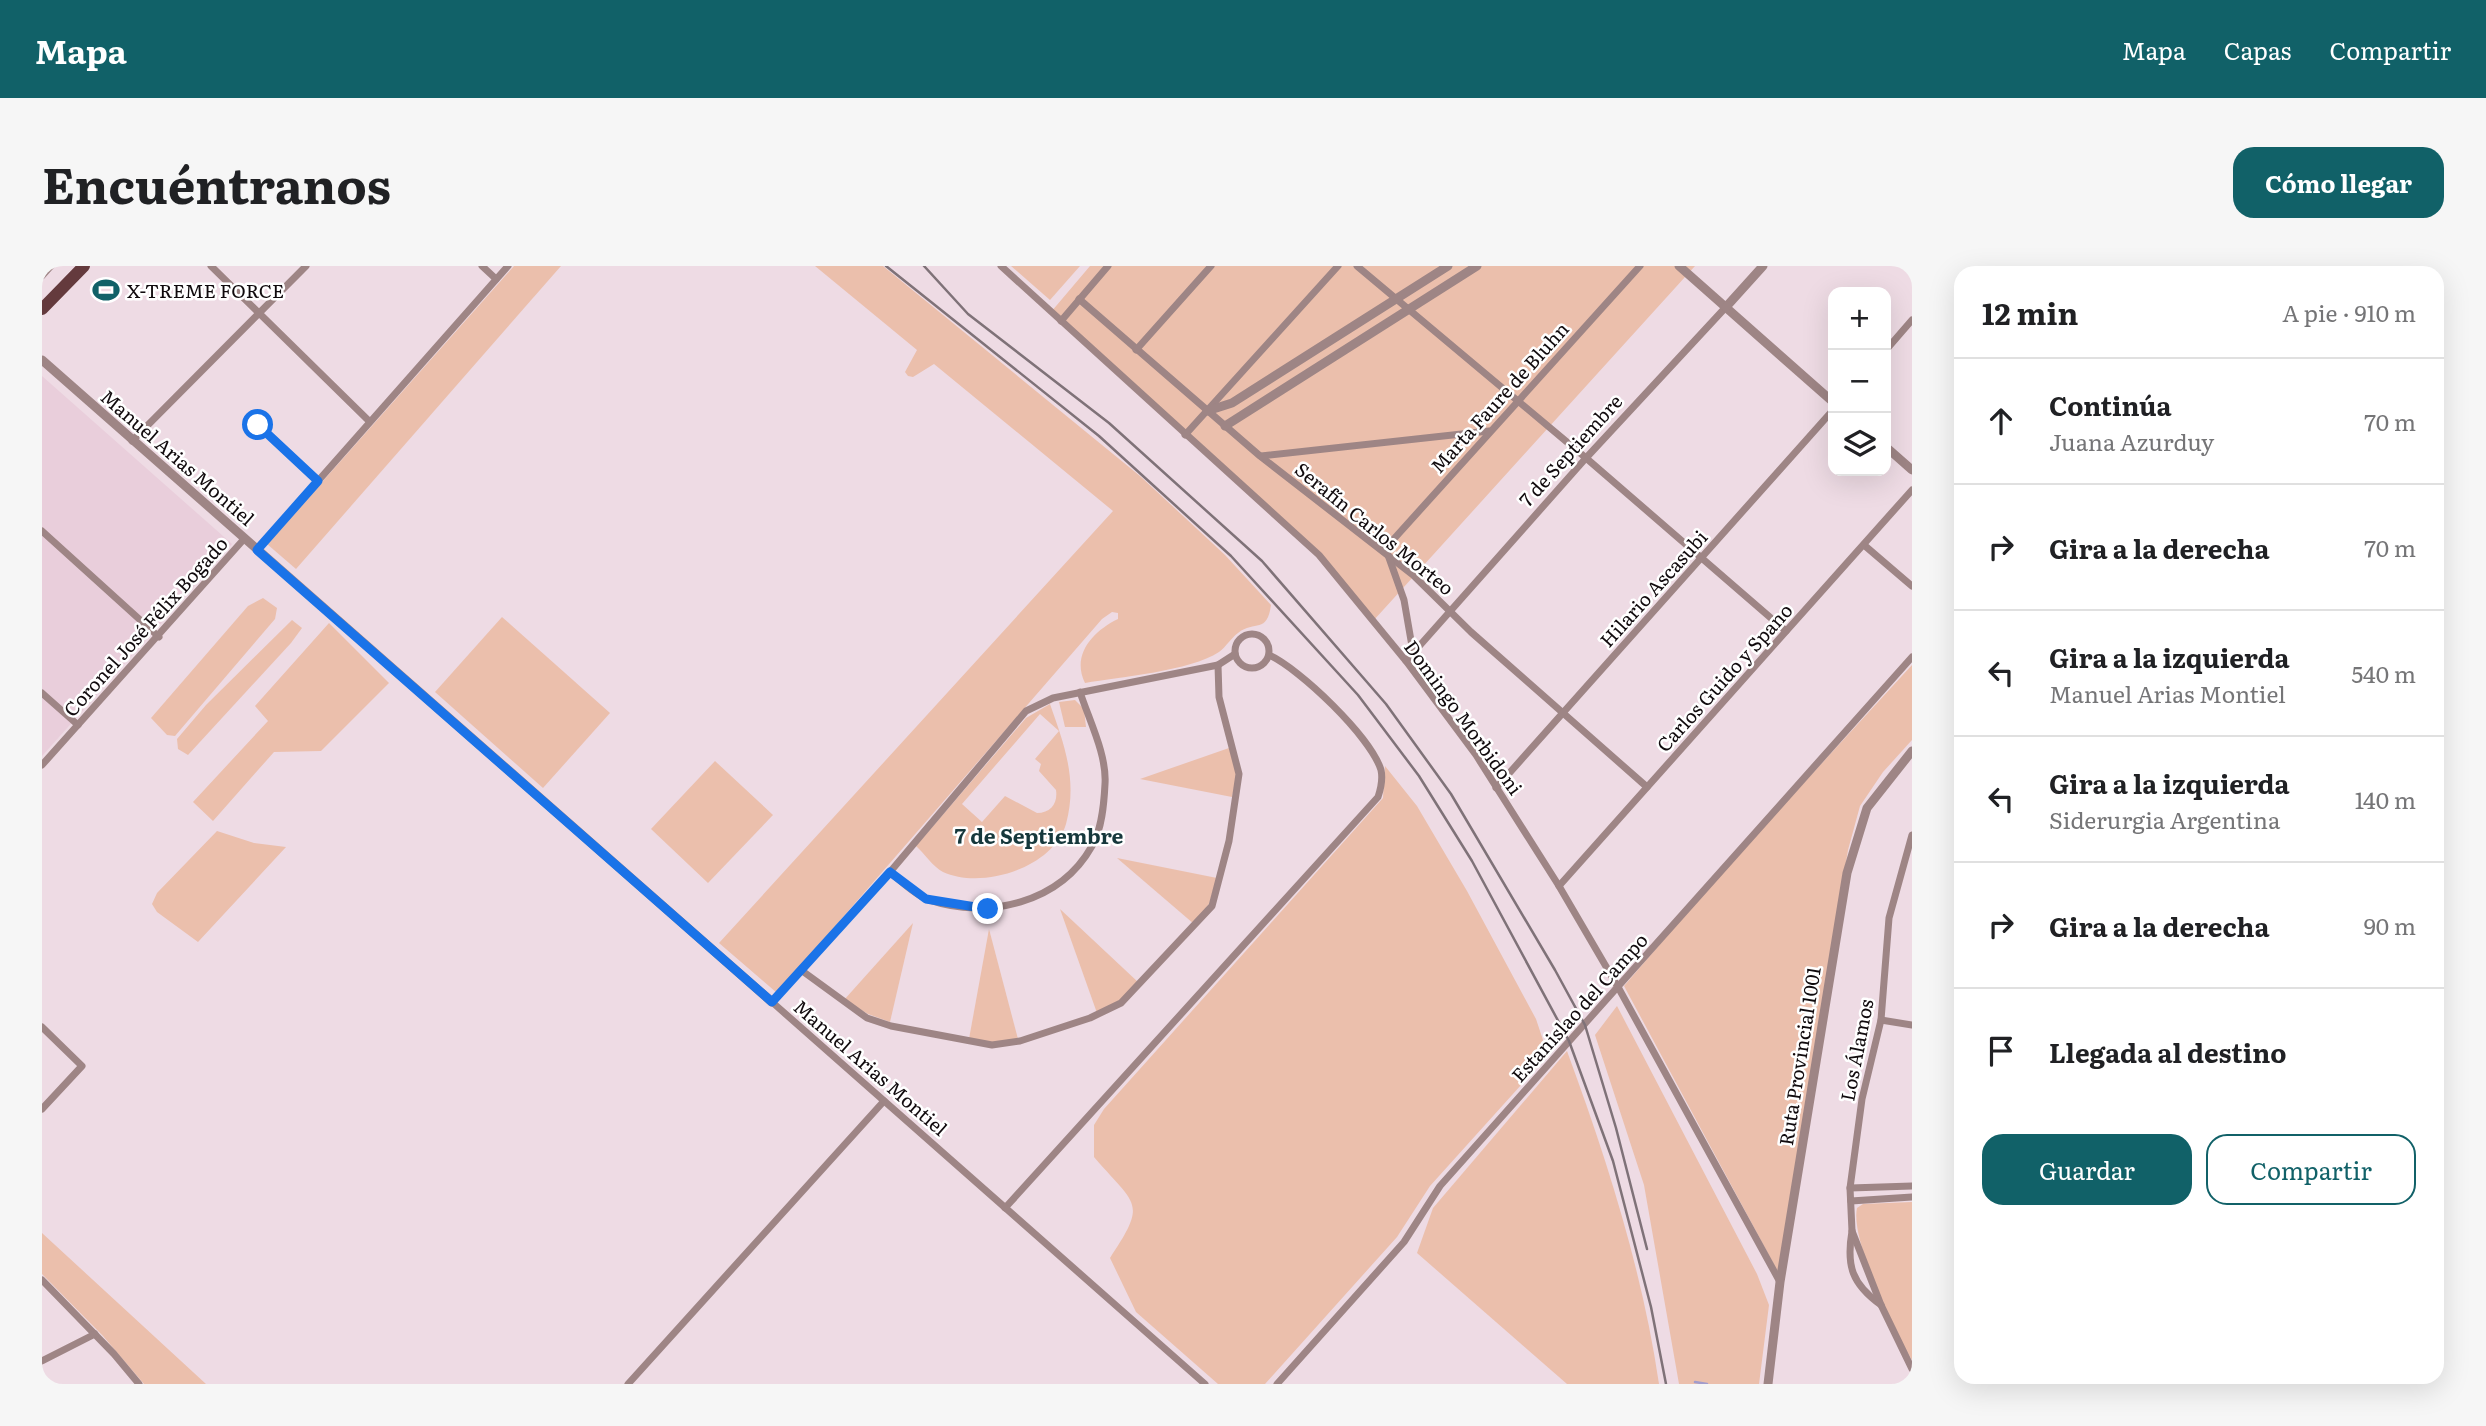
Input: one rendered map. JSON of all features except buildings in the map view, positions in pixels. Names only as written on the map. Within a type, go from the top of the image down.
[{"type":"main road","points":[[42,309],[84,266]]},
{"type":"street","points":[[42,276],[51,266]]},
{"type":"street","points":[[211,266],[369,421]]},
{"type":"street","points":[[132,441],[306,266]]},
{"type":"street","points":[[482,266],[496,279]]},
{"type":"street","name":"Coronel José Félix Bogado","points":[[257,550],[508,266]]},
{"type":"street","name":"Domingo Morbidoni","points":[[1001,266],[1319,555],[1406,661],[1476,755],[1559,886],[1618,987],[1780,1282]]},
{"type":"street","points":[[1061,321],[1108,266]]},
{"type":"street","points":[[1136,351],[1211,266]]},
{"type":"street","points":[[1185,435],[1338,266]]},
{"type":"street","points":[[1357,266],[1394,300],[1586,458],[1786,631]]},
{"type":"street","points":[[1207,411],[1232,403],[1448,266]]},
{"type":"street","points":[[1225,426],[1477,266]]},
{"type":"street","name":"Marta Faure de Bluhn","points":[[1385,553],[1516,401],[1640,266]]},
{"type":"street","points":[[1679,266],[1828,398]]},
{"type":"street","name":"7 de Septiembre","points":[[1406,661],[1586,458],[1763,266]]},
{"type":"street","name":"Serafín Carlos Morteo","points":[[1079,299],[1260,456],[1385,553],[1450,609],[1471,632],[1562,714],[1647,787]]},
{"type":"street","points":[[1891,344],[1912,320]]},
{"type":"street","name":"Manuel Arias Montiel","points":[[42,360],[1205,1384]]},
{"type":"street","name":"Hilario Ascasubi","points":[[1496,788],[1702,558],[1753,496],[1830,413]]},
{"type":"street","points":[[258,425],[318,481]]},
{"type":"street","points":[[1260,456],[1490,431]]},
{"type":"street","points":[[1891,451],[1912,470]]},
{"type":"street","name":"Carlos Guido y Spano","points":[[1559,886],[1912,490]]},
{"type":"street","points":[[42,531],[159,637]]},
{"type":"street","name":"Coronel José Félix Bogado","points":[[42,765],[244,539]]},
{"type":"street","points":[[1864,545],[1912,586]]},
{"type":"street","points":[[1385,553],[1404,600],[1413,652]]},
{"type":"street","points":[[772,1002],[890,872],[1020,717],[1038,704],[1080,692],[1217,665],[1235,654],[1238,640],[1251,633],[1265,640],[1269,655],[1303,676],[1374,753],[1381,772],[1378,797],[1005,1208]]},
{"type":"street","points":[[1235,654],[1242,664],[1253,668],[1265,662],[1269,655]]},
{"type":"street","name":"Estanislao del Campo","points":[[1277,1384],[1404,1242],[1440,1186],[1912,657]]},
{"type":"street","points":[[801,970],[867,1018],[992,1045],[1033,1037],[1090,1018],[1121,1003],[1212,906],[1229,841],[1239,774],[1219,697],[1217,665]]},
{"type":"street","points":[[890,872],[926,899],[983,909],[1016,904],[1051,889],[1069,874],[1092,846],[1102,812],[1106,782],[1080,692]]},
{"type":"street","points":[[42,693],[78,725]]},
{"type":"street","name":"Ruta Provincial 1001","points":[[1768,1384],[1780,1282],[1856,836],[1872,800],[1912,751]]},
{"type":"street","name":"Los Álamos","points":[[1881,1305],[1858,1287],[1850,1261],[1850,1188],[1862,1099],[1881,1020],[1889,918],[1909,855],[1911,838]]},
{"type":"street","points":[[1881,1020],[1912,1025]]},
{"type":"street","points":[[42,1027],[82,1066],[42,1110]]},
{"type":"street","points":[[628,1384],[884,1101]]},
{"type":"street","points":[[1850,1188],[1912,1186]]},
{"type":"street","points":[[1851,1201],[1912,1197]]},
{"type":"street","name":"Los Álamos","points":[[1852,1231],[1881,1305],[1912,1369]]},
{"type":"street","points":[[42,1280],[139,1384]]},
{"type":"street","points":[[42,1360],[95,1334]]},
{"type":"shaded area","points":[[514,266],[561,266],[296,569],[267,544]]},
{"type":"shaded area","points":[[815,266],[883,266],[1140,476],[1225,555],[1271,605],[1267,620],[1244,629],[1222,650],[1206,659],[1154,672],[1085,683],[1081,663],[1087,645],[1100,630],[1118,619],[1118,613],[1112,612],[1102,619],[777,993],[719,943],[1113,511],[934,364],[913,377],[908,376],[905,372],[917,350]]},
{"type":"shaded area","points":[[1011,266],[1080,266],[1050,300]]},
{"type":"shaded area","points":[[1090,266],[1695,266],[1374,620],[1319,555],[1051,312]]},
{"type":"shaded area","points":[[42,376],[232,544],[42,756]]},
{"type":"shaded area","points":[[263,598],[277,608],[275,619],[175,736],[167,735],[151,718],[248,606]]},
{"type":"shaded area","points":[[502,617],[610,713],[543,788],[435,692]]},
{"type":"shaded area","points":[[292,620],[302,628],[291,643],[188,755],[178,749],[177,739],[206,705]]},
{"type":"shaded area","points":[[329,623],[389,683],[321,751],[274,752],[213,821],[193,802],[268,721],[255,706]]},
{"type":"shaded area","points":[[1912,665],[1912,740],[1883,772],[1860,806],[1848,850],[1778,1272],[1624,986],[1722,872]]},
{"type":"shaded area","points":[[1075,700],[1084,709],[1086,727],[1065,727],[1059,702]]},
{"type":"shaded area","points":[[1050,704],[1060,733],[1068,762],[1071,792],[1066,824],[1059,839],[1047,853],[1014,871],[977,878],[959,877],[943,872],[916,846],[1026,718]],"holes":[[[1040,714],[1059,731],[1035,759],[1041,764],[1039,771],[1056,790],[1055,803],[1050,809],[1037,813],[1005,796],[982,822],[962,804]]]},
{"type":"shaded area","points":[[1229,748],[1237,774],[1232,797],[1140,779]]},
{"type":"shaded area","points":[[715,761],[773,815],[708,883],[651,829]]},
{"type":"shaded area","points":[[1385,766],[1417,806],[1467,891],[1536,1019],[1546,1049],[1541,1063],[1430,1186],[1397,1237],[1265,1384],[1218,1384],[1136,1312],[1110,1258],[1129,1225],[1133,1214],[1132,1205],[1128,1195],[1094,1157],[1094,1125],[1104,1109],[1383,798]]},
{"type":"shaded area","points":[[217,831],[254,843],[286,847],[198,942],[157,912],[152,904],[157,893]]},
{"type":"shaded area","points":[[1117,858],[1217,878],[1209,904],[1194,924]]},
{"type":"shaded area","points":[[1060,909],[1139,983],[1119,1002],[1097,1013]]},
{"type":"shaded area","points":[[913,923],[890,1022],[868,1014],[844,1000]]},
{"type":"shaded area","points":[[989,929],[1018,1039],[992,1043],[969,1039]]},
{"type":"shaded area","points":[[1617,1006],[1757,1274],[1769,1305],[1759,1384],[1679,1384],[1644,1185],[1595,1035]]},
{"type":"shaded area","points":[[1567,1051],[1622,1215],[1643,1299],[1659,1384],[1567,1384],[1417,1253],[1433,1208]]},
{"type":"shaded area","points":[[1912,1202],[1912,1360],[1875,1285],[1860,1241],[1857,1208],[1863,1204]]},
{"type":"shaded area","points":[[42,1233],[206,1384],[144,1384],[103,1336],[42,1274]]},
{"type":"waterway","points":[[1695,1382],[1707,1384]]},
{"type":"railway","points":[[886,266],[1099,436],[1231,556],[1358,695],[1419,776],[1472,861],[1569,1041],[1613,1161],[1651,1307],[1666,1384]]},
{"type":"railway","points":[[924,266],[968,314],[1109,423],[1262,561],[1386,704],[1451,794],[1585,1025],[1616,1128],[1647,1249]]},
{"type":"place","name":"X-TREME FORCE","points":[[106,290]]},
{"type":"district","name":"7 de Septiembre","points":[[1039,834]]},
{"type":"route","points":[[258,425],[318,481],[257,550],[772,1002],[890,872],[926,899],[988,909]]}]
